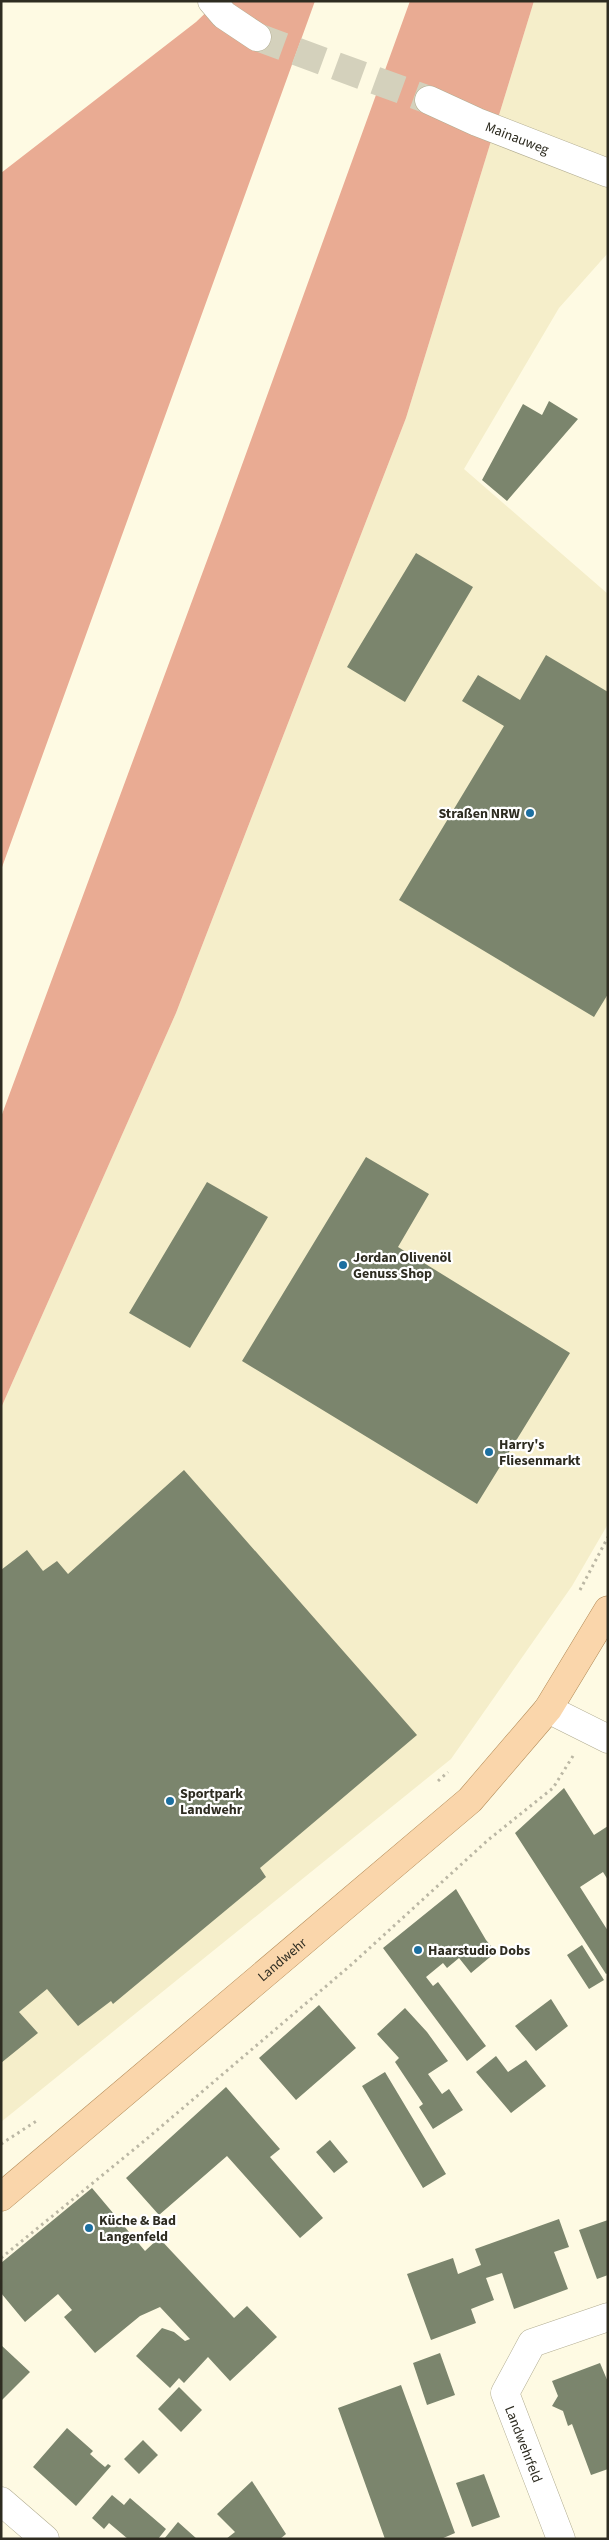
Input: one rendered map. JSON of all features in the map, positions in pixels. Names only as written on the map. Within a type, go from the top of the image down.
[{"type":"main road","name":"Landwehr","points":[[1,2197],[470,1800],[548,1709],[608,1610]]},
{"type":"street","points":[[212,1],[224,15],[257,37]]},
{"type":"street","name":"Mainauweg","points":[[429,100],[477,122],[608,173]]},
{"type":"street","points":[[548,1709],[599,1734]]},
{"type":"street","name":"Landwehrfeld","points":[[560,2539],[504,2392],[532,2344],[608,2317]]},
{"type":"street","points":[[1,2501],[45,2539]]},
{"type":"path","points":[[579,1592],[608,1537]]},
{"type":"path","points":[[1,2258],[143,2142],[351,1965],[488,1840],[553,1788],[599,1734]]},
{"type":"path","points":[[431,1787],[451,1769]]},
{"type":"path","points":[[1,2144],[43,2116]]},
{"type":"shaded area","points":[[218,1],[315,1],[1,870],[1,173],[196,22]]},
{"type":"shaded area","points":[[410,1],[534,1],[406,418],[176,1013],[1,1408],[1,1117],[222,520]]},
{"type":"shaded area","points":[[534,1],[608,1],[608,253],[559,308],[464,469],[608,594],[608,1524],[572,1586],[451,1759],[1,2122],[1,1408],[176,1013],[406,418]]},
{"type":"building","points":[[549,401],[578,419],[507,501],[482,480],[523,404],[542,415]]},
{"type":"building","points":[[416,553],[473,587],[405,702],[347,667]]},
{"type":"building","name":"Straßen NRW","points":[[546,655],[608,692],[608,994],[594,1017],[399,900],[504,726],[462,701],[478,675],[520,700]]},
{"type":"building","points":[[366,1157],[429,1194],[398,1247],[570,1353],[477,1504],[242,1361]]},
{"type":"building","points":[[207,1182],[268,1217],[190,1348],[129,1313]]},
{"type":"building","name":"Sportpark Landwehr","points":[[184,1470],[417,1735],[260,1868],[266,1877],[113,2004],[111,2001],[78,2026],[47,1989],[19,2012],[38,2033],[1,2063],[1,1570],[27,1550],[43,1571],[57,1561],[68,1574]]},
{"type":"building","points":[[564,1788],[594,1835],[608,1826],[608,1880],[603,1872],[580,1887],[608,1931],[608,1973],[606,1974],[515,1833]]},
{"type":"building","points":[[456,1889],[486,1940],[496,1952],[471,1973],[459,1958],[447,1968],[443,1963],[426,1977],[433,1986],[438,1982],[486,2046],[467,2061],[383,1948]]},
{"type":"building","points":[[582,1945],[604,1980],[589,1989],[567,1955]]},
{"type":"building","points":[[551,1999],[568,2026],[536,2051],[515,2026]]},
{"type":"building","points":[[319,2005],[356,2048],[296,2100],[259,2058]]},
{"type":"building","points":[[405,2008],[427,2032],[448,2061],[428,2074],[442,2094],[449,2089],[463,2110],[433,2129],[419,2107],[423,2104],[395,2062],[399,2058],[377,2034]]},
{"type":"building","points":[[496,2056],[508,2072],[526,2060],[546,2086],[511,2113],[476,2072]]},
{"type":"building","points":[[385,2072],[446,2174],[423,2188],[362,2086]]},
{"type":"building","points":[[226,2087],[280,2149],[270,2157],[323,2218],[300,2238],[227,2156],[159,2215],[126,2178]]},
{"type":"building","points":[[330,2140],[348,2162],[334,2173],[316,2152]]},
{"type":"building","points":[[92,2188],[145,2251],[159,2238],[234,2318],[247,2306],[277,2337],[230,2381],[208,2357],[184,2383],[179,2378],[170,2388],[136,2356],[162,2328],[174,2332],[185,2341],[190,2339],[160,2307],[140,2316],[95,2353],[64,2317],[72,2310],[58,2294],[25,2322],[1,2293],[1,2263]]},
{"type":"building","points":[[559,2219],[569,2247],[554,2252],[568,2289],[514,2309],[502,2273],[486,2278],[494,2300],[471,2309],[476,2323],[431,2340],[407,2274],[453,2258],[458,2274],[481,2265],[475,2249]]},
{"type":"building","points":[[608,2220],[608,2275],[597,2279],[579,2230]]},
{"type":"building","points":[[1,2345],[30,2372],[1,2401]]},
{"type":"building","points":[[440,2353],[455,2395],[427,2405],[413,2363]]},
{"type":"building","points":[[600,2363],[608,2382],[608,2469],[591,2475],[572,2424],[568,2426],[563,2411],[552,2406],[558,2396],[552,2381]]},
{"type":"building","points":[[401,2385],[455,2533],[441,2539],[385,2539],[338,2408]]},
{"type":"building","points":[[179,2387],[202,2410],[181,2432],[158,2409]]},
{"type":"building","points":[[67,2428],[93,2451],[90,2454],[99,2462],[105,2467],[108,2464],[111,2466],[76,2506],[33,2467]]},
{"type":"building","points":[[143,2440],[158,2455],[139,2474],[124,2459]]},
{"type":"building","points":[[484,2474],[500,2517],[472,2527],[456,2483]]},
{"type":"building","points":[[252,2481],[286,2534],[280,2539],[226,2539],[235,2532],[217,2514]]},
{"type":"building","points":[[112,2495],[124,2505],[130,2498],[166,2529],[158,2539],[128,2539],[109,2523],[104,2529],[92,2518]]},
{"type":"building","points":[[178,2522],[197,2539],[164,2539]]},
{"type":"tunnel","points":[[257,37],[429,100]]},
{"type":"place","name":"Straßen NRW","points":[[530,813]]},
{"type":"place","name":"Jordan Olivenöl Genuss Shop","points":[[343,1265]]},
{"type":"place","name":"Harry's Fliesenmarkt","points":[[489,1452]]},
{"type":"place","name":"Sportpark Landwehr","points":[[170,1801]]},
{"type":"place","name":"Haarstudio Dobs","points":[[418,1950]]},
{"type":"place","name":"Küche & Bad Langenfeld","points":[[89,2228]]}]
